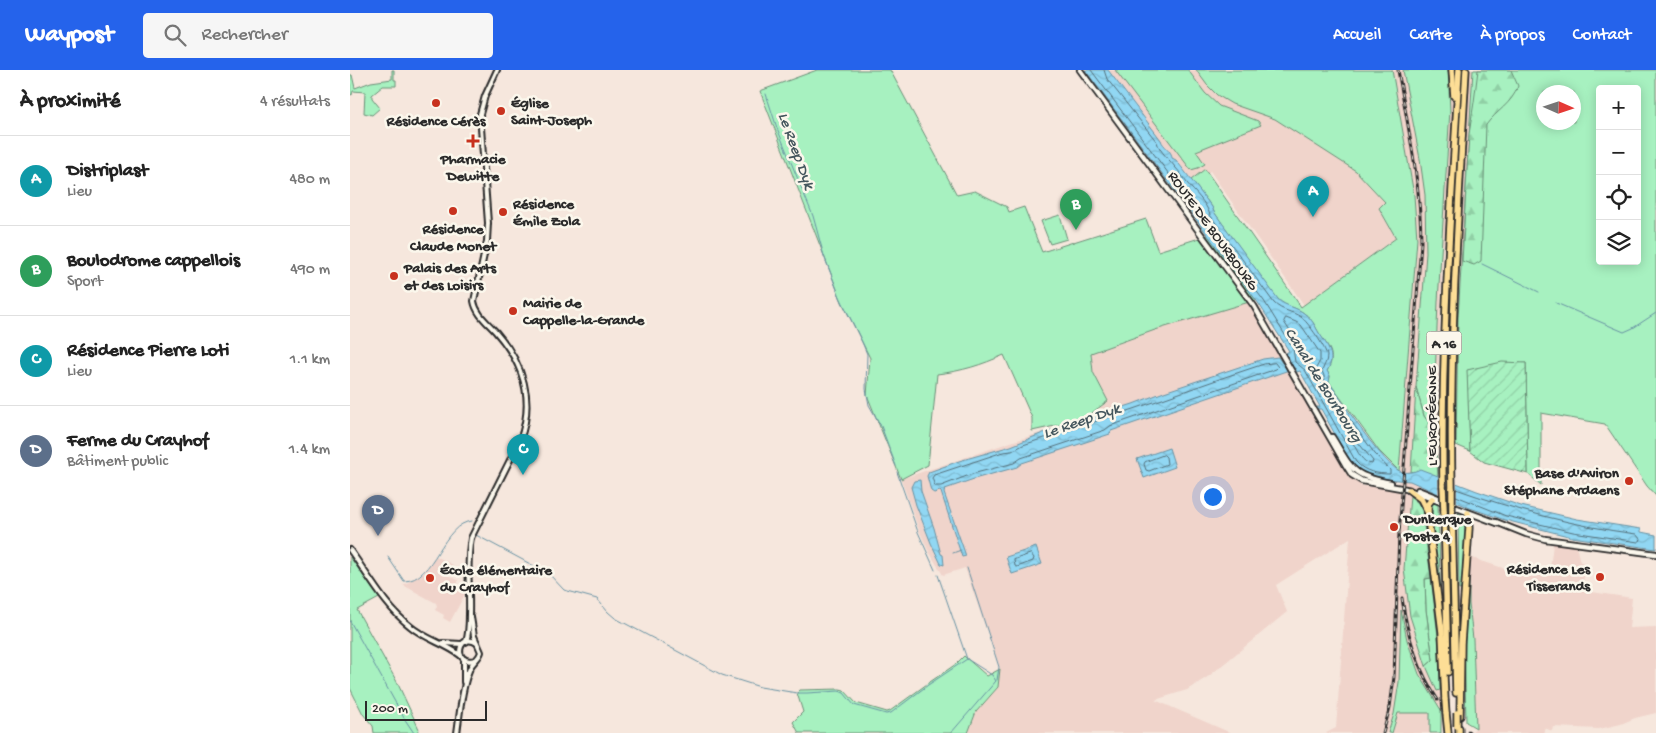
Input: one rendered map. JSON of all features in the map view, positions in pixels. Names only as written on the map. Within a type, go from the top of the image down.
[{"type":"highway","points":[[1450,221],[1454,104],[1452,70]]},
{"type":"highway","name":"L'EUROPÉENNE","points":[[1447,701],[1443,359],[1459,70]]},
{"type":"highway","name":"L'EUROPÉENNE","points":[[1458,730],[1451,469],[1452,343],[1460,178],[1468,70]]},
{"type":"highway","points":[[1409,490],[1422,502],[1428,518]]},
{"type":"highway","points":[[1435,499],[1428,504],[1428,518],[1442,635],[1448,733]]},
{"type":"highway","points":[[1467,511],[1469,528]]},
{"type":"highway","points":[[1458,715],[1461,635],[1469,528],[1471,520],[1475,515]]},
{"type":"main road","name":"ROUTE DE BOURBOURG","points":[[1080,70],[1246,295],[1316,412],[1346,467],[1356,478],[1369,484],[1395,486],[1409,490],[1522,533],[1545,539],[1656,554]]},
{"type":"main road","name":"ROUTE DE BOURBOURG","points":[[1316,412],[1357,473],[1368,479],[1407,486],[1435,499]]},
{"type":"main road","name":"ROUTE DE BOURBOURG","points":[[1467,511],[1497,523]]},
{"type":"street","points":[[463,694],[469,669],[480,653],[480,647],[473,630],[470,600],[469,554],[472,536],[520,440],[526,412],[525,389],[518,363],[508,346],[477,310],[474,301],[487,241],[488,224],[480,114],[484,99],[497,70]]},
{"type":"street","points":[[350,550],[399,617],[420,634],[460,654],[464,659],[469,661],[475,660]]},
{"type":"street","points":[[460,654],[460,649],[468,633],[470,600]]},
{"type":"street","points":[[436,642],[448,644],[464,643],[471,640],[477,643]]},
{"type":"street","points":[[457,733],[463,694],[464,659]]},
{"type":"shaded area","points":[[1108,70],[1473,70],[1463,248],[1445,233],[1443,249],[1437,392],[1438,477],[1399,471],[1417,239],[1379,208],[1396,238],[1304,305],[1210,171],[1194,183],[1177,160],[1172,158],[1171,153]]},
{"type":"shaded area","points":[[1248,302],[1347,471],[1361,486],[1398,489],[1399,480],[1410,481],[1438,494],[1441,733],[1326,733],[1336,728],[1350,538],[1276,585],[1287,612],[1209,676],[1187,690],[1155,700],[1231,733],[968,733],[976,712],[998,687],[1000,669],[965,568],[943,575],[919,530],[901,479],[1082,420],[1108,401],[1093,372],[1091,353],[1155,330]]},
{"type":"shaded area","points":[[1553,544],[1576,546],[1580,562],[1586,563],[1583,584],[1585,591],[1632,598],[1629,628],[1656,627],[1656,713],[1599,729],[1553,727],[1552,731],[1545,728],[1543,733],[1470,733],[1476,728],[1473,639],[1469,604],[1469,557],[1506,569],[1508,564],[1523,566],[1549,576]]},
{"type":"shaded area","points":[[436,556],[453,565],[448,575],[458,580],[458,590],[465,594],[450,622],[443,618],[444,615],[435,610],[436,603],[403,585],[424,573]]},
{"type":"green space","points":[[392,70],[394,70],[396,86],[383,86],[372,95],[372,98],[380,108],[372,115],[364,113],[365,92],[353,91],[352,95],[350,94],[350,75],[352,75],[355,88],[371,82],[392,79]]},
{"type":"green space","points":[[817,70],[890,70],[957,195],[975,191],[1007,207],[1009,212],[1024,207],[1042,252],[1146,219],[1158,251],[1209,235],[1256,300],[1155,330],[1091,353],[1093,372],[1108,401],[1082,420],[1032,431],[1032,418],[1004,355],[972,367],[937,374],[928,465],[901,479],[867,395],[870,358],[842,302],[760,91]]},
{"type":"green space","points":[[1115,70],[1188,70],[1205,93],[1219,106],[1258,121],[1261,125],[1196,151],[1205,164],[1191,170]]},
{"type":"green space","points":[[1196,70],[1392,70],[1414,195],[1417,239],[1399,471],[1379,451],[1329,382],[1330,376],[1327,371],[1331,360],[1330,351],[1311,320],[1302,312],[1278,300],[1191,180],[1205,169],[1301,307],[1396,238],[1379,208],[1385,202],[1356,171],[1275,119],[1232,104],[1217,95]]},
{"type":"green space","points":[[1403,70],[1448,70],[1450,110],[1438,301],[1435,431],[1424,416],[1416,387],[1426,253],[1425,195]]},
{"type":"green space","points":[[1473,70],[1656,70],[1656,496],[1647,486],[1605,424],[1541,413],[1541,485],[1528,474],[1526,363],[1468,370],[1470,451],[1456,445],[1458,318]]},
{"type":"green space","points":[[1478,70],[1511,70],[1518,86],[1508,103],[1486,125],[1481,261],[1474,265],[1462,261],[1469,134]]},
{"type":"green space","points":[[1060,215],[1067,239],[1050,244],[1041,221]]},
{"type":"green space","points":[[1502,362],[1526,363],[1528,474],[1484,462],[1470,451],[1467,370]]},
{"type":"green space","points":[[1416,387],[1424,416],[1435,431],[1438,477],[1418,471],[1411,472]]},
{"type":"green space","points":[[1410,496],[1418,503],[1422,510],[1431,578],[1425,579],[1426,610],[1433,660],[1426,666],[1410,616],[1404,569]]},
{"type":"green space","points":[[1430,504],[1438,504],[1441,613]]},
{"type":"green space","points":[[1458,513],[1466,518],[1467,522],[1462,589],[1459,590]]},
{"type":"green space","points":[[350,557],[379,598],[357,610],[397,682],[419,729],[416,733],[374,733],[373,726],[363,714],[350,688]]},
{"type":"green space","points":[[1469,577],[1476,728],[1466,722],[1464,642]]},
{"type":"green space","points":[[1431,578],[1439,645],[1440,690],[1437,691],[1426,666],[1433,660],[1426,610],[1425,579]]},
{"type":"green space","points":[[1401,610],[1407,640],[1419,674],[1441,710],[1441,733],[1430,733],[1430,713],[1398,713],[1392,733],[1388,733],[1394,714],[1399,682]]},
{"type":"green space","points":[[964,656],[987,676],[1000,669],[998,687],[976,712],[968,733],[799,733],[793,722],[803,712],[797,693],[800,690],[844,690],[856,703],[887,712],[956,664]]},
{"type":"water","name":"Canal de Bourbourg","points":[[1085,70],[1108,70],[1172,155],[1172,158],[1176,160],[1212,207],[1278,299],[1284,304],[1302,312],[1311,320],[1330,351],[1331,361],[1327,371],[1330,376],[1329,382],[1363,432],[1394,467],[1402,472],[1414,472],[1420,469],[1521,506],[1577,519],[1641,529],[1641,532],[1656,535],[1656,549],[1572,537],[1505,520],[1470,508],[1410,481],[1373,478],[1363,474],[1352,465],[1321,409],[1318,409],[1317,407],[1320,407],[1300,371],[1297,372],[1295,368],[1111,431],[1110,434],[1022,463],[1017,467],[945,489],[944,493],[966,556],[962,557],[941,492],[934,493],[931,491],[927,476],[929,472],[1011,446],[1043,433],[1263,359],[1278,357],[1282,363],[1290,360],[1286,353],[1289,351],[1259,304]]},
{"type":"water","points":[[1169,448],[1175,467],[1144,478],[1137,459]]},
{"type":"water","points":[[920,480],[921,491],[941,554],[943,555],[944,565],[941,564],[931,543],[916,505],[911,487],[914,481]]},
{"type":"water","points":[[1036,547],[1042,564],[1012,574],[1006,557]]},
{"type":"pier","points":[[1438,474],[1457,481],[1457,505],[1438,497]]},
{"type":"waterway","name":"Le Reep Dyk","points":[[766,94],[777,128],[813,216],[824,256],[839,295],[867,354],[866,389],[869,405],[881,426],[896,466]]},
{"type":"waterway","points":[[1482,264],[1539,292]]},
{"type":"waterway","points":[[1556,303],[1624,332],[1656,313]]},
{"type":"waterway","name":"Le Reep Dyk","points":[[897,472],[918,532],[935,570]]},
{"type":"waterway","points":[[388,557],[404,581],[415,579],[431,563],[453,531],[462,524],[472,521]]},
{"type":"waterway","points":[[481,524],[476,535],[549,574],[564,590],[597,599],[615,618],[722,675],[760,687],[797,693],[839,691],[844,693],[854,705],[886,714],[891,713],[967,659]]},
{"type":"waterway","points":[[953,553],[961,550]]},
{"type":"waterway","name":"Le Reep Dyk","points":[[967,568],[999,667],[997,680]]},
{"type":"waterway","name":"Le Reep Dyk","points":[[938,575],[967,659],[992,675],[996,681],[951,733]]},
{"type":"waterway","points":[[350,621],[414,733]]},
{"type":"railway","points":[[1383,733],[1390,707],[1394,677],[1399,533],[1421,243],[1419,200],[1410,134],[1398,70]]},
{"type":"railway","points":[[1402,598],[1414,651],[1424,676],[1438,700]]},
{"type":"place","name":"Résidence Cérès","points":[[436,103]]},
{"type":"place","name":"Église Saint-Joseph","points":[[501,111]]},
{"type":"place","name":"Pharmacie Dewitte","points":[[473,141]]},
{"type":"place","name":"Résidence Claude Monet","points":[[453,211]]},
{"type":"place","name":"Résidence Émile Zola","points":[[503,212]]},
{"type":"place","name":"Distriplast","points":[[1313,217]]},
{"type":"place","name":"Boulodrome cappellois","points":[[1076,230]]},
{"type":"place","name":"Palais des Arts et des Loisirs","points":[[394,276]]},
{"type":"place","name":"Mairie de Cappelle-la-Grande","points":[[513,311]]},
{"type":"place","name":"Résidence Pierre Loti","points":[[523,475]]},
{"type":"place","name":"Base d'Aviron Stéphane Ardaens","points":[[1629,481]]},
{"type":"place","name":"Dunkerque Poste 4","points":[[1394,527]]},
{"type":"place","name":"Ferme du Crayhof","points":[[378,536]]},
{"type":"place","name":"Résidence Les Tisserands","points":[[1600,577]]},
{"type":"place","name":"École élémentaire du Crayhof","points":[[430,578]]}]
